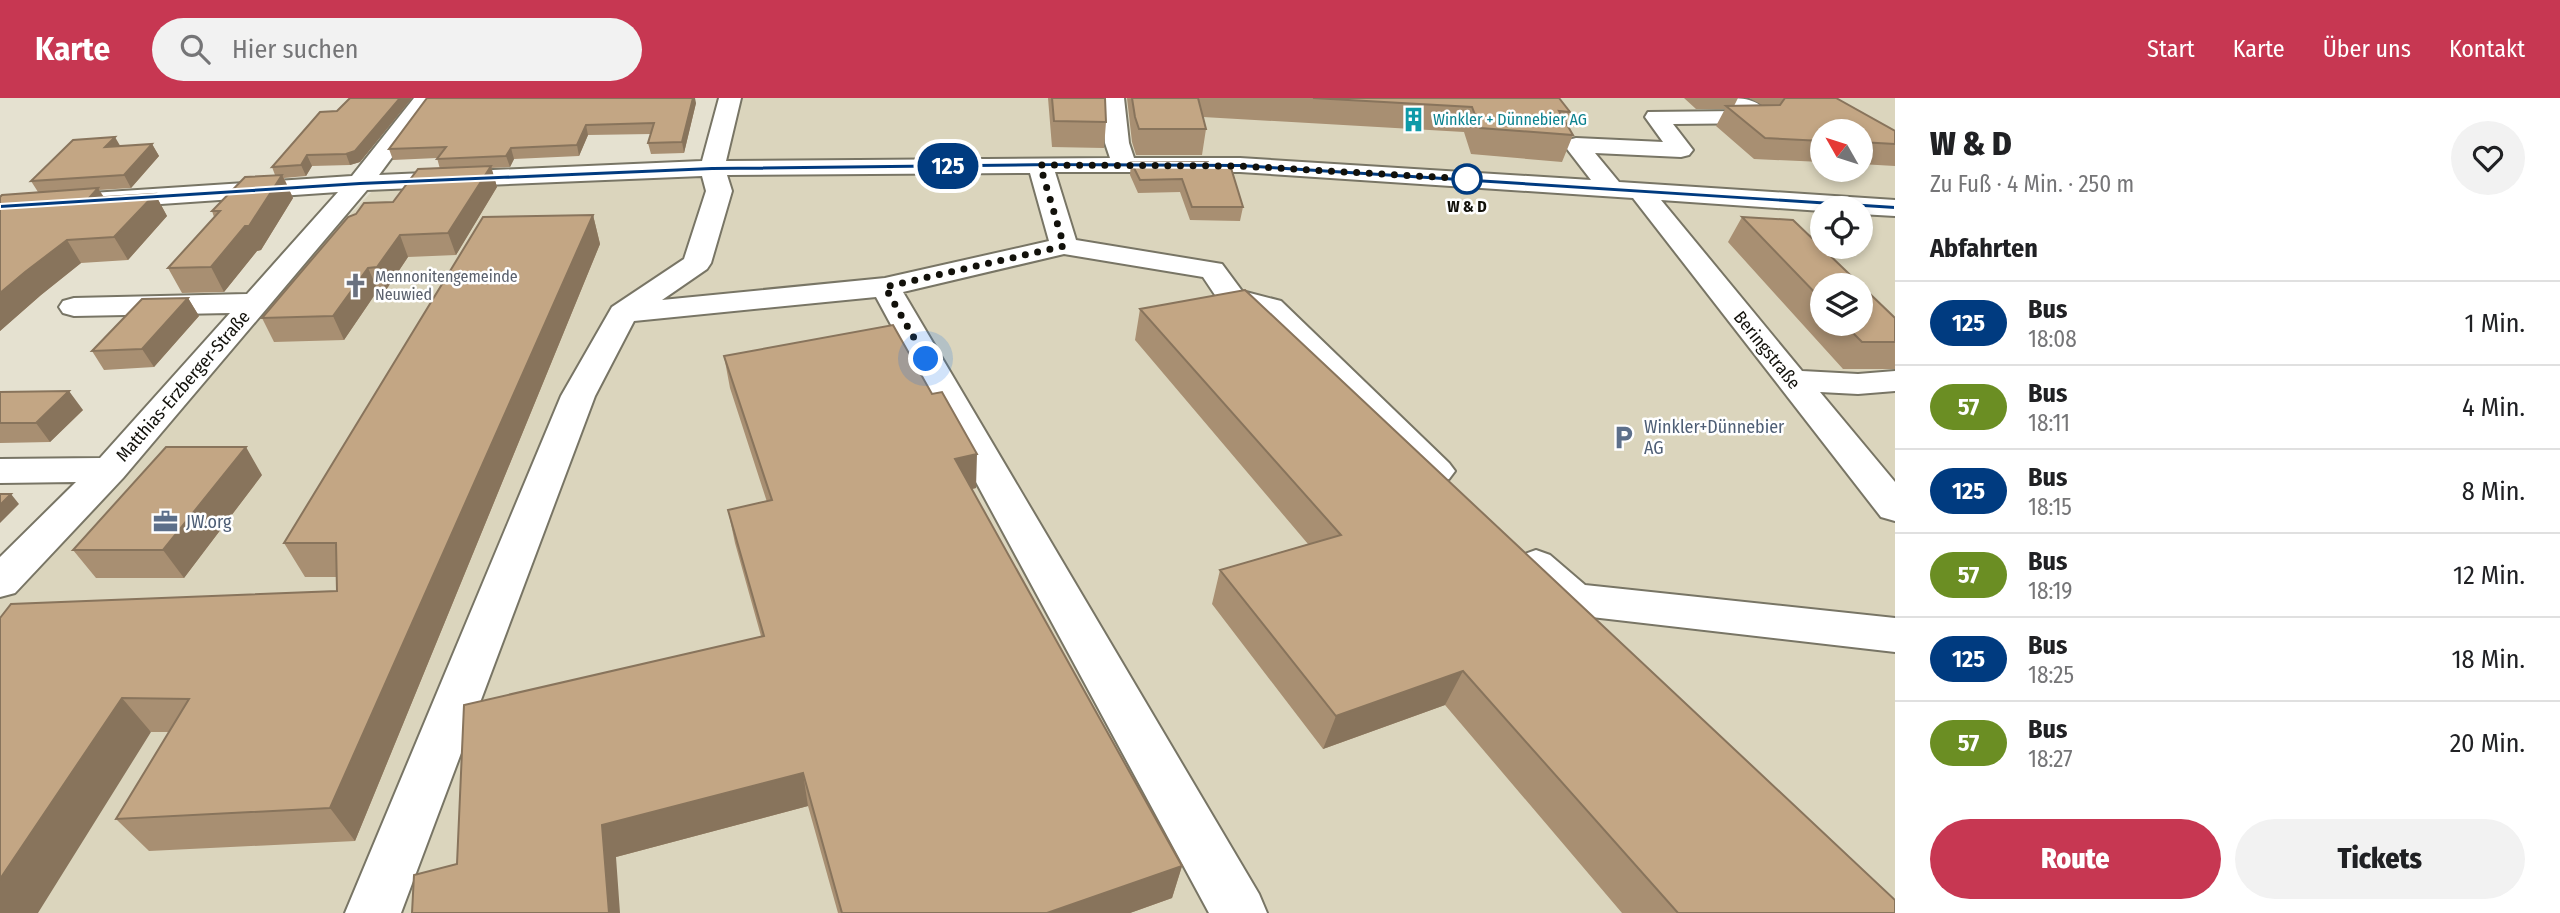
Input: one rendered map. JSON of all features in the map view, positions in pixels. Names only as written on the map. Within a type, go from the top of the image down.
[{"type":"street","name":"Matthias-Erzberger-Straße","points":[[0,582],[110,470],[360,183],[425,98]]},
{"type":"street","points":[[373,913],[578,396],[623,313],[697,263],[719,191],[712,168],[730,98]]},
{"type":"street","points":[[1114,98],[1117,143],[1125,166]]},
{"type":"street","name":"Beringstraße","points":[[1735,98],[1761,118],[1656,117],[1681,150],[1576,145],[1625,190],[1791,380],[1895,508]]},
{"type":"street","points":[[0,206],[360,183],[957,156],[1040,165],[1240,166],[1810,202]]},
{"type":"street","points":[[1040,165],[1064,246]]},
{"type":"street","points":[[1838,196],[1835,193],[1839,187],[1895,188]]},
{"type":"street","points":[[1873,206],[1895,208]]},
{"type":"street","points":[[623,313],[885,287],[1064,246],[1212,270],[1231,298],[1270,307],[1457,491]]},
{"type":"street","points":[[885,287],[1239,913]]},
{"type":"street","points":[[74,307],[255,303]]},
{"type":"street","points":[[1791,380],[1857,384],[1895,381]]},
{"type":"street","points":[[0,471],[110,470]]},
{"type":"street","points":[[1516,548],[1574,599],[1895,635]]},
{"type":"shaded area","points":[[740,98],[1895,98],[1895,913],[0,913],[0,582],[380,183],[723,171]]},
{"type":"building","points":[[350,98],[400,98],[355,151],[346,154],[307,155],[301,165],[272,167],[320,112],[337,111]]},
{"type":"building","points":[[427,98],[693,98],[682,142],[648,143],[654,123],[586,125],[577,145],[511,148],[506,156],[437,159],[446,147],[389,149]]},
{"type":"building","points":[[1052,98],[1105,98],[1106,122],[1054,121]]},
{"type":"building","points":[[1132,98],[1198,98],[1206,129],[1139,129]]},
{"type":"building","points":[[1313,98],[1559,98],[1570,112],[1559,111],[1573,135],[1480,128],[1472,107]]},
{"type":"building","points":[[1785,98],[1836,98],[1895,131],[1895,144],[1873,143],[1873,119],[1810,119],[1810,140],[1765,138],[1726,106],[1780,105]]},
{"type":"building","points":[[115,137],[105,147],[152,144],[124,175],[31,181],[73,140]]},
{"type":"building","points":[[1131,162],[1208,162],[1210,167],[1231,168],[1243,207],[1192,207],[1182,179],[1140,180]]},
{"type":"building","points":[[491,166],[448,233],[400,235],[377,267],[368,268],[333,316],[262,318],[348,217],[356,214],[364,203],[393,202],[418,169]]},
{"type":"building","points":[[282,175],[249,226],[245,226],[211,267],[168,268],[220,211],[212,211],[245,177]]},
{"type":"building","points":[[98,188],[89,198],[155,194],[114,237],[67,240],[0,293],[0,197]]},
{"type":"building","points":[[593,215],[330,808],[116,819],[189,699],[122,698],[0,879],[0,618],[11,604],[337,591],[336,543],[284,543],[483,217]]},
{"type":"building","points":[[1742,217],[1793,220],[1810,236],[1810,259],[1834,259],[1848,273],[1810,273],[1810,288]]},
{"type":"building","points":[[1245,290],[1895,900],[1895,913],[1678,913],[1463,671],[1336,716],[1220,570],[1341,535],[1140,309]]},
{"type":"building","points":[[1873,297],[1895,318],[1895,342],[1862,342],[1856,336],[1873,336]]},
{"type":"building","points":[[188,298],[142,349],[92,351],[142,299]]},
{"type":"building","points":[[893,325],[932,394],[942,392],[977,454],[955,459],[1182,866],[1047,913],[842,913],[803,773],[602,825],[609,913],[412,913],[414,875],[457,864],[464,705],[764,636],[728,510],[772,500],[724,356]]},
{"type":"building","points":[[69,391],[36,423],[0,423],[0,392]]},
{"type":"building","points":[[166,447],[246,447],[163,550],[73,550]]},
{"type":"building","points":[[0,494],[11,494],[0,505]]},
{"type":"bus line","name":"125","points":[[0,206],[360,183],[712,168],[1052,165],[1240,166],[1895,208]]},
{"type":"place","name":"Winkler + Dünnebier AG","points":[[1413,119]]},
{"type":"place","name":"W & D","points":[[1467,179]]},
{"type":"place","name":"Mennonitengemeinde Neuwied","points":[[355,285]]},
{"type":"place","name":"Winkler+Dünnebier AG","points":[[1624,437]]},
{"type":"place","name":"JW.org","points":[[166,522]]},
{"type":"route","points":[[926,359],[885,287],[1064,246],[1040,165],[1240,166],[1470,179],[1467,179]]}]
